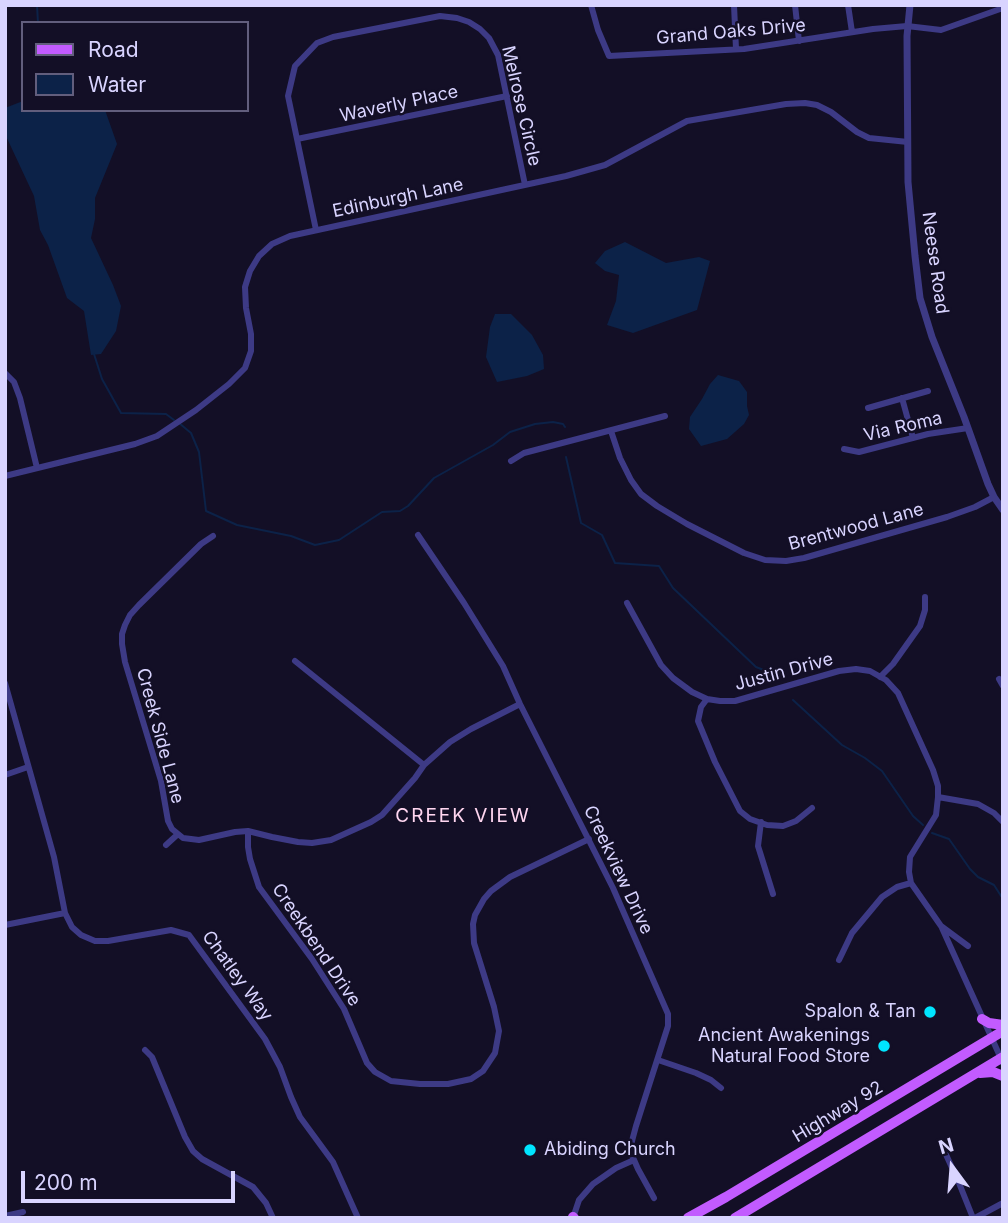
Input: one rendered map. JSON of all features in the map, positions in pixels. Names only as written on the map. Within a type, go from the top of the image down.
[{"type":"main road","points":[[982,1019],[1003,1026]]},
{"type":"main road","name":"Highway 92","points":[[691,1217],[1003,1031]]},
{"type":"main road","points":[[735,1218],[1002,1059]]},
{"type":"main road","points":[[976,1073],[993,1072],[1003,1076]]},
{"type":"street","name":"Grand Oaks Drive","points":[[591,5],[609,56],[736,49],[907,26],[941,30],[1003,8]]},
{"type":"street","points":[[734,5],[736,49]]},
{"type":"street","points":[[795,5],[799,41]]},
{"type":"street","points":[[848,5],[852,32]]},
{"type":"street","name":"Neese Road","points":[[910,5],[907,26],[910,206],[920,298],[932,337],[994,497],[1003,510]]},
{"type":"street","name":"Melrose Circle","points":[[316,230],[288,96],[296,66],[317,43],[333,37],[440,16],[469,22],[489,38],[498,55],[525,185]]},
{"type":"street","name":"Waverly Place","points":[[297,139],[507,96]]},
{"type":"street","name":"Edinburgh Lane","points":[[5,476],[135,444],[157,436],[197,410],[229,384],[245,368],[251,351],[245,287],[250,271],[259,256],[272,244],[290,236],[566,176],[605,165],[687,121],[786,104],[817,105],[869,138],[908,142]]},
{"type":"street","points":[[5,373],[14,382],[20,398],[37,468]]},
{"type":"street","points":[[868,408],[928,391]]},
{"type":"street","points":[[902,398],[913,438]]},
{"type":"street","points":[[511,461],[524,453],[665,416]]},
{"type":"street","name":"Via Roma","points":[[844,449],[859,452],[968,428]]},
{"type":"street","name":"Brentwood Lane","points":[[611,430],[620,458],[641,494],[687,524],[744,553],[765,560],[804,558],[947,517],[994,497]]},
{"type":"street","name":"Creekview Drive","points":[[418,534],[503,666],[613,888],[668,1014],[668,1026],[632,1141],[631,1153],[634,1160]]},
{"type":"street","name":"Creek Side Lane","points":[[177,834],[169,821],[161,781],[125,662],[122,634],[130,615],[139,605],[201,544],[213,536]]},
{"type":"street","points":[[925,597],[925,610],[920,626],[893,664],[880,677],[898,693],[938,786],[936,815],[911,857],[909,872],[911,883],[941,926],[1002,1059]]},
{"type":"street","points":[[627,603],[661,665],[692,692],[707,699],[701,707],[698,722],[740,811],[750,819],[767,825],[783,826],[796,821],[812,808]]},
{"type":"street","points":[[295,661],[424,765]]},
{"type":"street","name":"Justin Drive","points":[[707,699],[736,701],[847,670],[870,671],[880,677]]},
{"type":"street","points":[[999,678],[1003,686]]},
{"type":"street","name":"Chatley Way","points":[[5,683],[54,857],[65,913],[76,932],[95,941],[171,930],[189,934],[265,1039],[280,1067],[300,1117],[333,1162],[358,1218]]},
{"type":"street","points":[[166,845],[177,834],[183,838],[199,839],[248,831],[298,842],[331,840],[382,815],[424,765],[450,742],[520,704]]},
{"type":"street","points":[[5,775],[29,767]]},
{"type":"street","points":[[938,797],[978,804],[995,813],[1003,822]]},
{"type":"street","points":[[761,822],[758,846],[773,894]]},
{"type":"street","name":"Creekbend Drive","points":[[248,831],[250,859],[259,887],[345,1009],[368,1063],[375,1072],[391,1081],[449,1084],[471,1079],[483,1071],[495,1053],[499,1031],[474,943],[473,924],[479,906],[491,891],[510,877],[589,838]]},
{"type":"street","points":[[839,960],[852,933],[882,897],[897,887],[911,883]]},
{"type":"street","points":[[5,925],[65,913]]},
{"type":"street","points":[[941,926],[968,946]]},
{"type":"street","points":[[145,1050],[152,1056],[193,1151],[202,1159],[253,1187],[274,1218]]},
{"type":"street","points":[[658,1060],[696,1073],[721,1088]]},
{"type":"street","points":[[943,1148],[974,1218],[1003,1203]]},
{"type":"street","points":[[573,1218],[579,1200],[593,1184],[616,1168],[634,1160],[654,1198]]},
{"type":"street","points":[[5,1216],[23,1212]]},
{"type":"water","points":[[21,102],[21,112],[106,112],[117,144],[95,198],[91,238],[121,306],[116,331],[101,354],[91,355],[84,311],[67,298],[40,230],[34,196],[5,134],[5,108]]},
{"type":"water","points":[[625,242],[666,263],[699,257],[710,261],[697,310],[633,333],[607,325],[616,301],[619,275],[605,271],[595,263],[605,251]]},
{"type":"water","points":[[495,314],[511,314],[532,335],[543,355],[544,369],[527,376],[497,382],[486,357],[490,327]]},
{"type":"water","points":[[718,375],[739,381],[747,392],[749,415],[744,424],[727,439],[701,446],[689,429],[690,417]]},
{"type":"waterway","points":[[37,5],[38,21]]},
{"type":"waterway","points":[[94,354],[102,379],[121,413],[166,414],[174,420]]},
{"type":"waterway","points":[[179,423],[191,433],[199,452],[206,511],[237,525],[291,536],[315,545],[339,540],[382,512],[400,511],[434,478],[493,445],[510,432],[535,424],[553,422],[565,427]]},
{"type":"waterway","points":[[566,457],[581,523],[602,535],[615,563],[659,566],[673,588],[756,667],[779,676]]},
{"type":"waterway","points":[[793,700],[842,745],[882,771],[913,816],[923,825]]},
{"type":"waterway","points":[[932,833],[949,839],[970,869],[978,877],[994,885],[1003,899]]},
{"type":"place","name":"Spalon & Tan","points":[[930,1012]]},
{"type":"place","name":"Ancient Awakenings Natural Food Store","points":[[884,1046]]},
{"type":"place","name":"Abiding Church","points":[[530,1150]]},
{"type":"district","name":"CREEK VIEW","points":[[463,816]]}]
